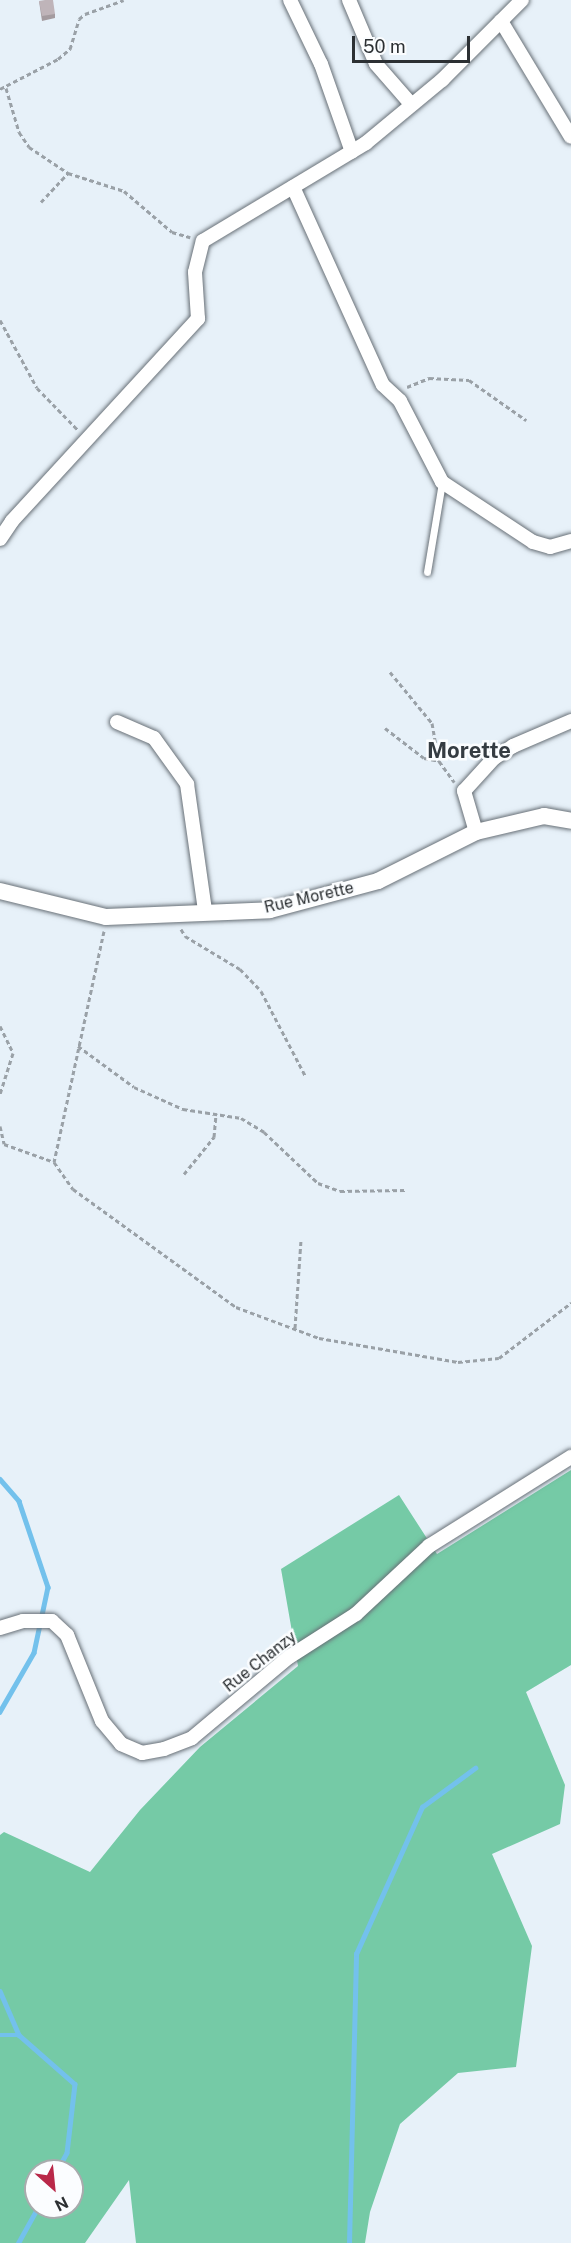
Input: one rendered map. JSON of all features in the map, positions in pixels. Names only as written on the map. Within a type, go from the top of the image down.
[{"type":"street","points":[[290,0],[321,64],[352,152]]},
{"type":"street","points":[[349,0],[376,64],[410,103]]},
{"type":"street","points":[[0,539],[12,520],[198,320],[195,272],[203,241],[352,152],[410,103],[442,80],[522,0]]},
{"type":"street","points":[[501,21],[571,138]]},
{"type":"street","points":[[292,187],[383,385],[400,401],[442,482],[533,542],[550,548],[571,541]]},
{"type":"street","points":[[476,832],[464,791],[494,758],[513,746],[571,721]]},
{"type":"street","points":[[117,722],[154,738],[187,784],[205,911]]},
{"type":"street","name":"Rue Morette","points":[[0,891],[106,917],[270,910],[378,881],[476,832],[544,816],[571,821]]},
{"type":"street","name":"Rue Chanzy","points":[[0,1628],[23,1621],[52,1621],[68,1635],[102,1721],[122,1744],[142,1753],[164,1749],[192,1738],[289,1657],[356,1614],[429,1546],[571,1456]]},
{"type":"lane","points":[[427,572],[442,482]]},
{"type":"path","points":[[0,89],[6,88],[70,49],[79,19],[85,14],[124,0]]},
{"type":"path","points":[[6,88],[19,132],[29,147],[68,173],[124,190],[172,231],[203,241]]},
{"type":"path","points":[[41,202],[68,173]]},
{"type":"path","points":[[0,320],[37,388],[88,440]]},
{"type":"path","points":[[383,385],[406,387],[429,378],[469,380],[526,420]]},
{"type":"path","points":[[390,672],[432,723],[439,760],[464,791]]},
{"type":"path","points":[[385,728],[424,758],[439,760]]},
{"type":"path","points":[[174,914],[185,936],[240,969],[261,991],[305,1075]]},
{"type":"path","points":[[54,1162],[106,917]]},
{"type":"path","points":[[0,1026],[14,1053],[0,1094]]},
{"type":"path","points":[[78,1046],[134,1087],[183,1109],[241,1118],[264,1132],[318,1183],[340,1191],[405,1190]]},
{"type":"path","points":[[184,1174],[214,1137],[216,1113]]},
{"type":"path","points":[[0,1126],[4,1144],[54,1162],[73,1189],[236,1306],[319,1338],[458,1362],[499,1358],[571,1303]]},
{"type":"path","points":[[295,1328],[301,1239]]},
{"type":"green space","points":[[571,1470],[571,1665],[526,1692],[565,1785],[560,1824],[492,1854],[532,1946],[516,2067],[458,2073],[400,2124],[370,2212],[365,2243],[136,2243],[129,2180],[85,2243],[0,2243],[0,1835],[4,1832],[90,1872],[140,1810],[200,1747],[298,1666],[281,1569],[399,1495],[437,1554]]},
{"type":"building","points":[[53,0],[55,14],[42,16],[39,1]]},
{"type":"waterway","points":[[0,1479],[19,1501],[48,1587],[34,1653],[0,1712]]},
{"type":"waterway","points":[[349,2243],[356,1954],[422,1807],[475,1768]]},
{"type":"waterway","points":[[0,1991],[19,2035],[75,2084],[67,2153],[64,2159]]},
{"type":"waterway","points":[[0,2035],[19,2035]]},
{"type":"waterway","points":[[18,2243],[31,2219]]},
{"type":"district","name":"Morette","points":[[469,751]]}]
